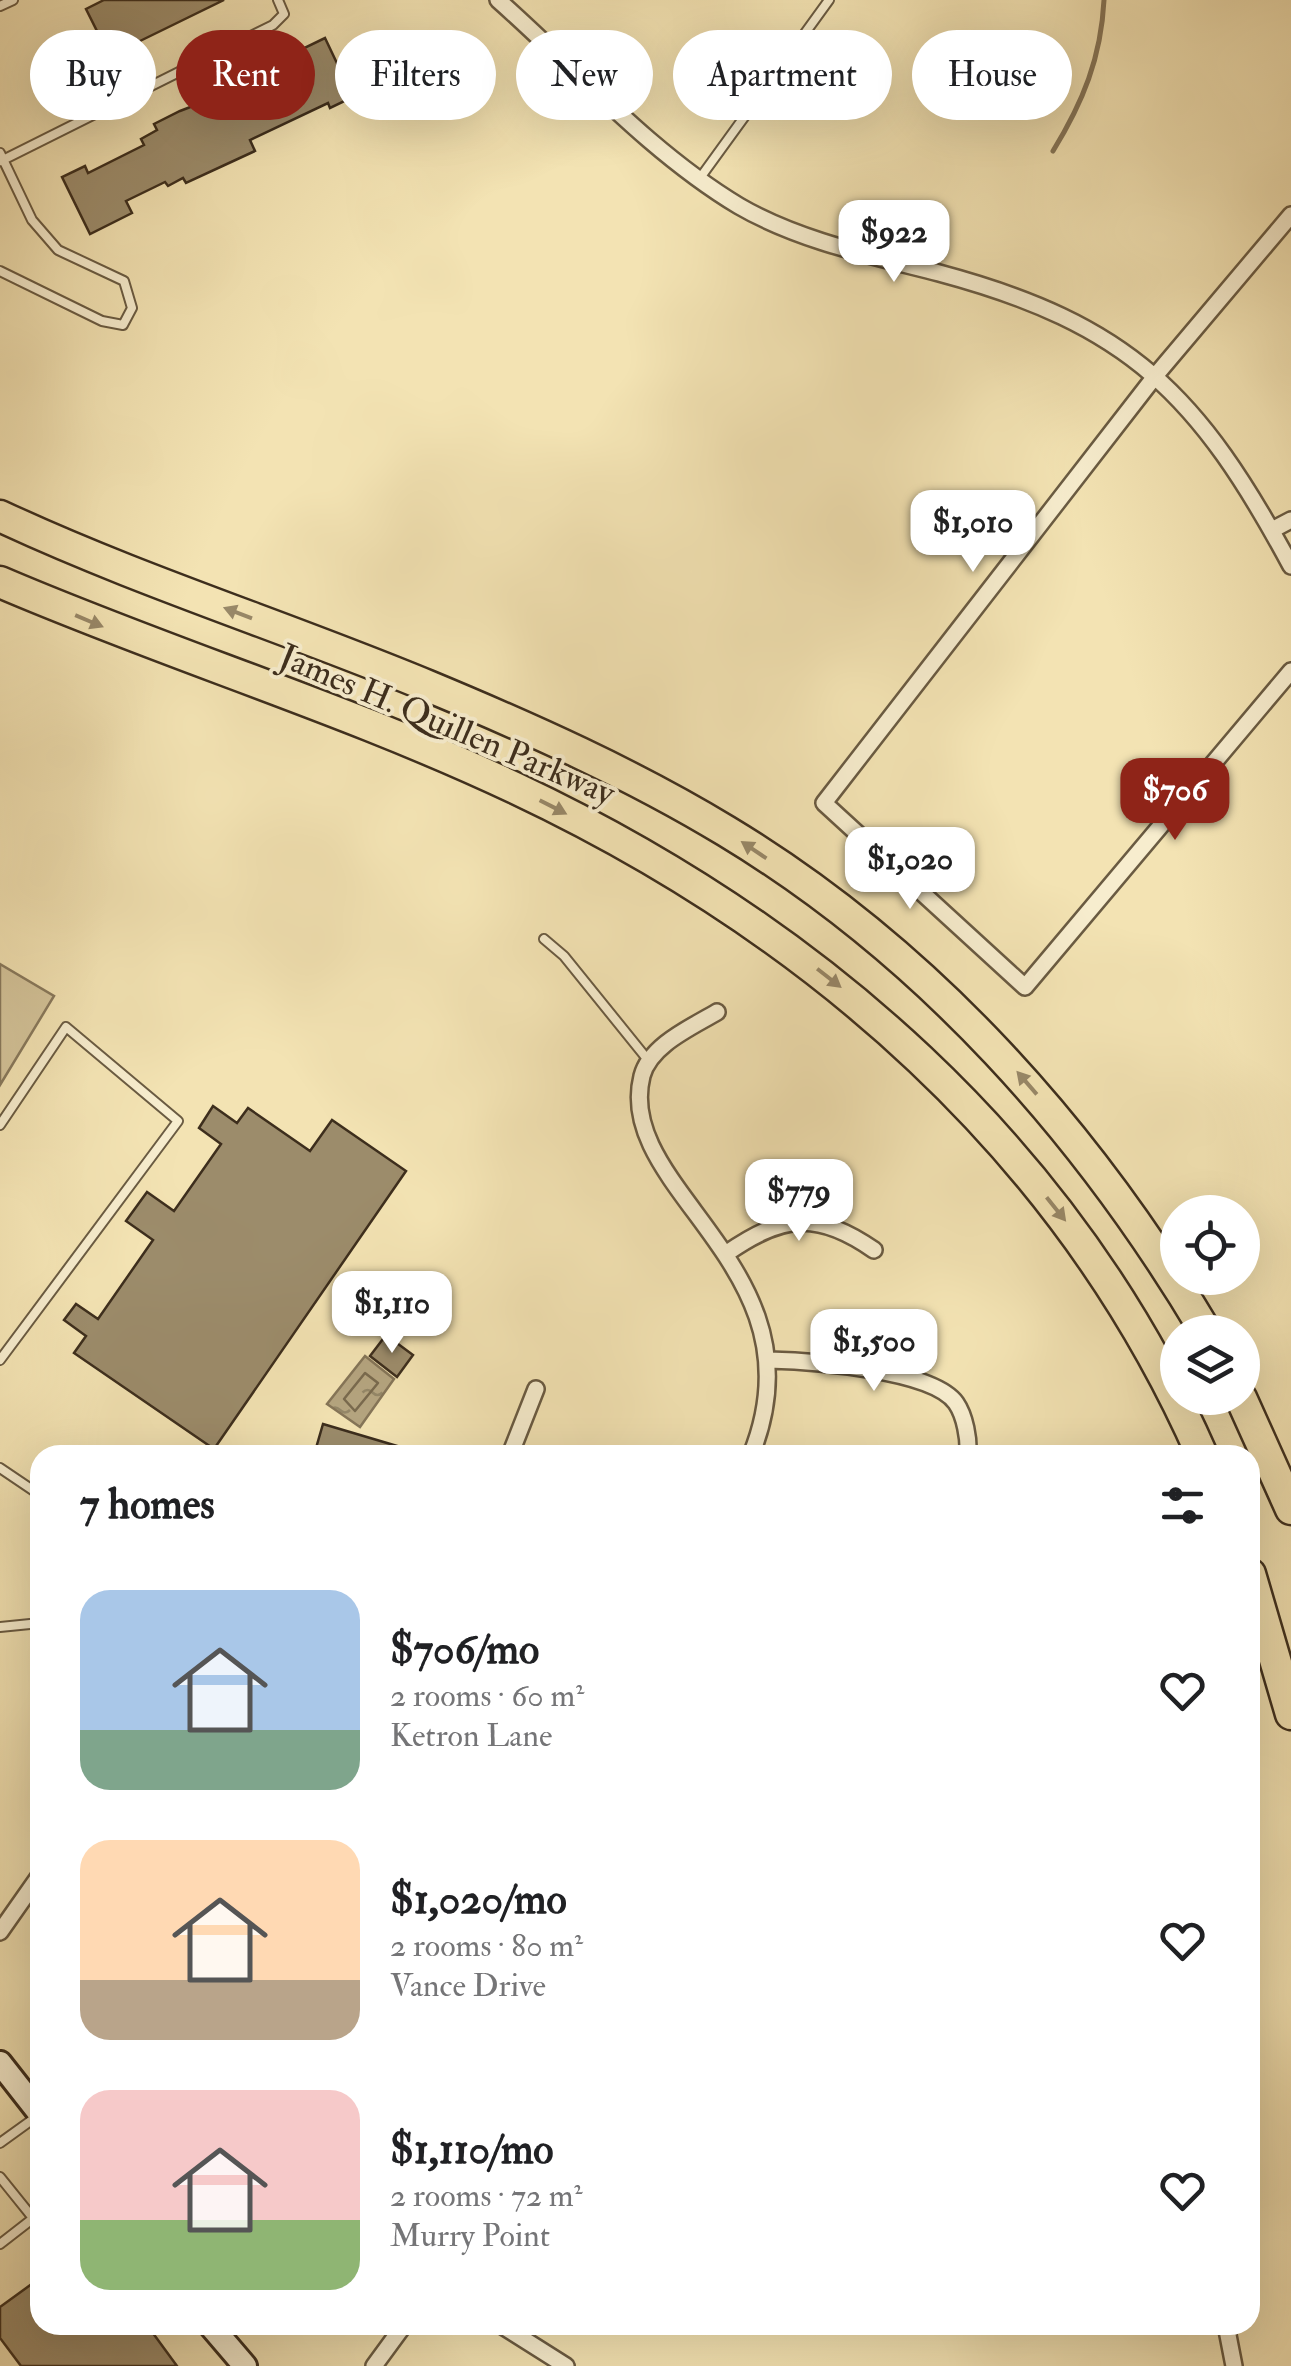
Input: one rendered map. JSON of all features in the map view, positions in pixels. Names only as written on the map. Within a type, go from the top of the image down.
[{"type":"highway","name":"James H. Quillen Parkway","points":[[0,516],[427,685],[562,745],[728,832],[887,949],[1013,1066],[1086,1151],[1143,1229],[1196,1315]]},
{"type":"highway","name":"James H. Quillen Parkway","points":[[0,582],[514,787],[662,865],[789,946],[933,1068],[1069,1226],[1128,1315],[1197,1445]]},
{"type":"highway","points":[[1249,1415],[1291,1509]]},
{"type":"highway","points":[[1260,1608],[1291,1714]]},
{"type":"main road","points":[[0,2063],[30,2101]]},
{"type":"main road","points":[[219,2335],[245,2366]]},
{"type":"street","points":[[498,0],[700,179],[741,207],[789,229],[1039,304],[1080,323],[1156,376],[1224,453],[1291,566]]},
{"type":"street","points":[[1291,215],[1156,376],[824,803],[1025,987],[1291,671]]},
{"type":"street","points":[[1272,530],[1291,520]]},
{"type":"street","points":[[717,1012],[669,1040],[650,1062],[642,1074],[640,1108],[648,1141],[752,1296],[768,1360],[763,1426],[755,1445]]},
{"type":"street","points":[[726,1253],[764,1227],[797,1221],[826,1224],[874,1250]]},
{"type":"street","points":[[768,1360],[828,1362],[940,1390],[956,1403],[969,1445]]},
{"type":"street","points":[[514,1445],[536,1389]]},
{"type":"street","points":[[0,1932],[30,1890]]},
{"type":"street","points":[[374,2366],[397,2335]]},
{"type":"street","points":[[517,2335],[566,2366]]},
{"type":"street","points":[[1228,2335],[1234,2366]]},
{"type":"lane","points":[[0,6],[13,0]]},
{"type":"lane","points":[[0,271],[102,321],[123,325],[132,308],[124,282],[58,250],[32,220],[1,158],[273,25],[284,14],[278,0]]},
{"type":"lane","points":[[700,179],[830,0]]},
{"type":"lane","points":[[544,939],[564,956],[650,1062]]},
{"type":"lane","points":[[0,1125],[66,1027],[178,1121],[0,1360]]},
{"type":"lane","points":[[0,1468],[30,1488]]},
{"type":"lane","points":[[0,1627],[30,1625]]},
{"type":"lane","points":[[0,2143],[30,2121]]},
{"type":"lane","points":[[0,2177],[30,2210]]},
{"type":"lane","points":[[0,2244],[30,2221]]},
{"type":"shaded area","points":[[0,964],[54,996],[0,1085]]},
{"type":"water","points":[[365,1356],[394,1379],[360,1427],[327,1404]]},
{"type":"building","points":[[104,0],[224,0],[156,33],[156,30],[96,30],[86,9]]},
{"type":"building","points":[[325,38],[335,59],[335,106],[330,108],[328,103],[315,109],[315,43]]},
{"type":"building","points":[[176,113],[176,120],[292,120],[250,140],[255,151],[186,183],[183,178],[168,186],[165,182],[126,201],[132,213],[90,234],[62,177],[85,166],[88,173],[144,145],[141,139],[157,130],[154,124]]},
{"type":"building","points":[[213,1106],[237,1123],[248,1108],[310,1151],[332,1120],[406,1171],[217,1445],[208,1445],[74,1353],[86,1336],[64,1320],[76,1304],[98,1319],[153,1240],[126,1221],[147,1192],[174,1211],[221,1144],[199,1128]]},
{"type":"building","points":[[386,1335],[413,1355],[397,1377],[370,1356]]},
{"type":"building","points":[[323,1424],[394,1445],[317,1445]]},
{"type":"building","points":[[30,2285],[30,2335],[154,2335],[177,2366],[21,2366],[0,2338],[0,2307]]},
{"type":"waterway","points":[[1053,151],[1089,79],[1104,0]]}]
